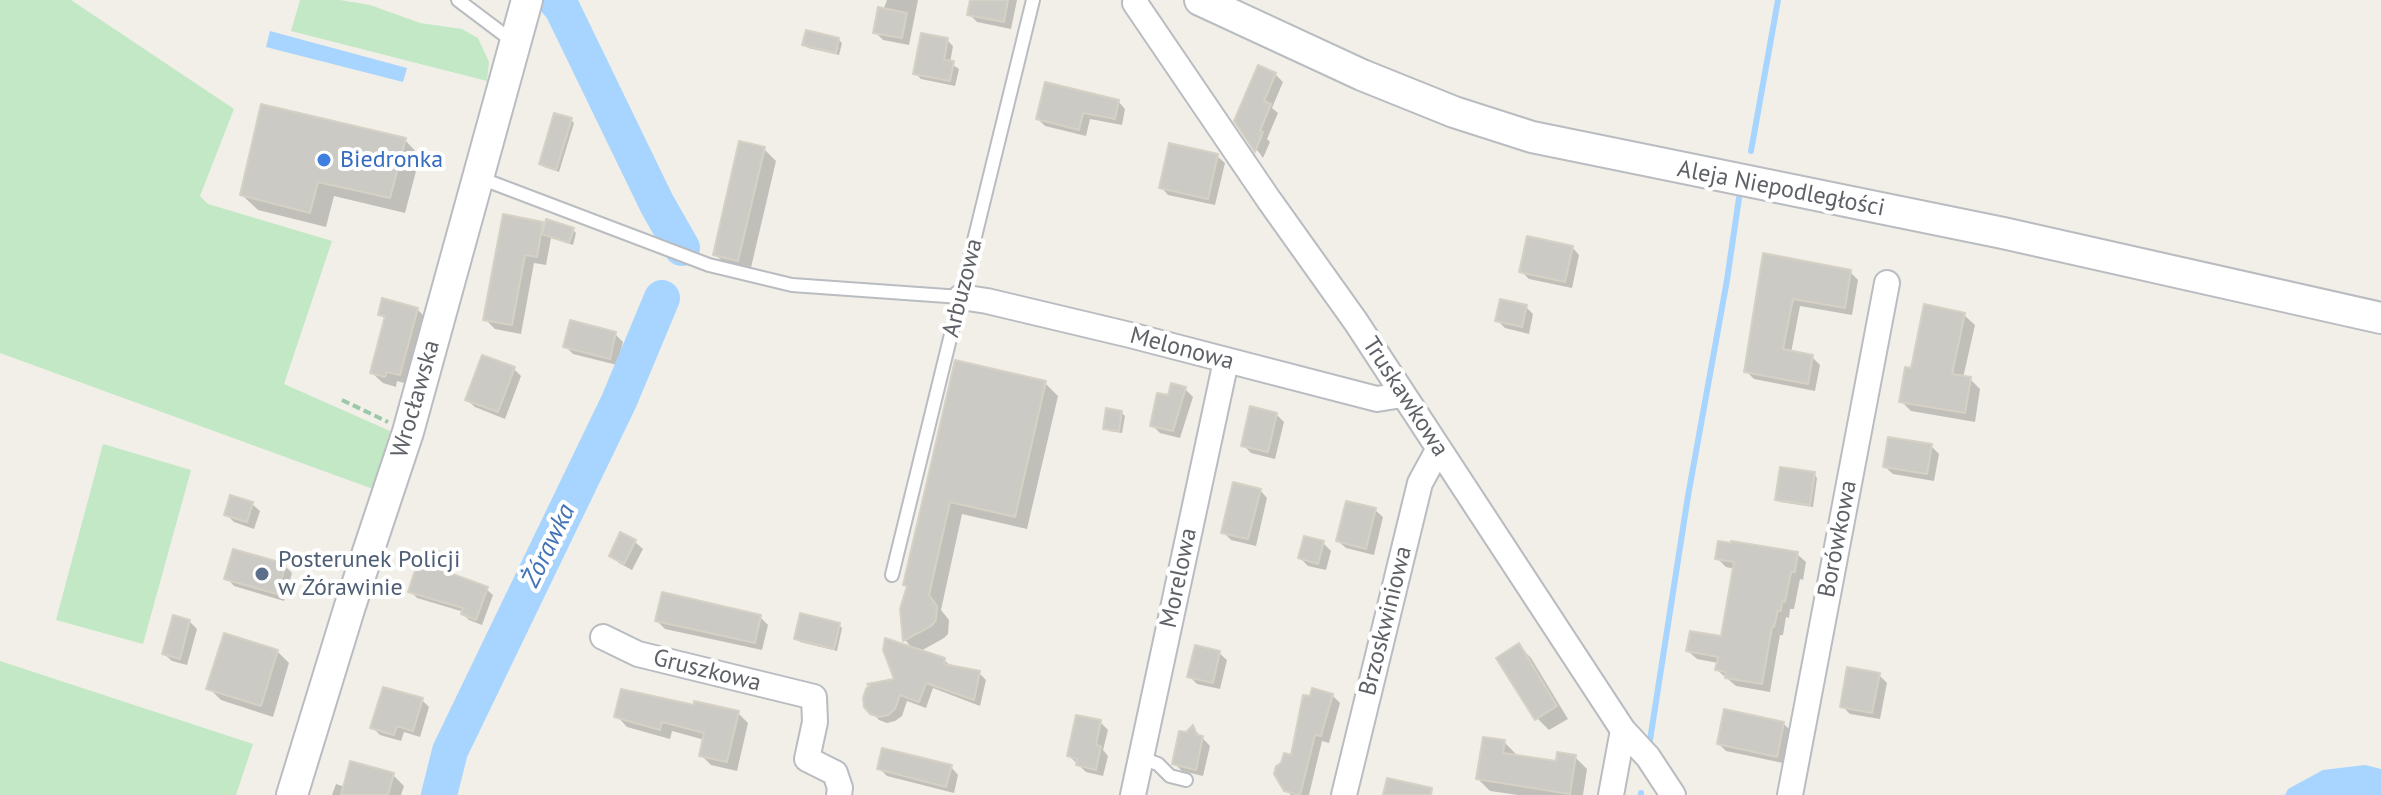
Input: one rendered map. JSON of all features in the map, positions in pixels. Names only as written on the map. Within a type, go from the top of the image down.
[{"type":"street","name":"Wrocławska","points":[[292,795],[408,432],[527,0]]},
{"type":"street","name":"Truskawkowa","points":[[1136,0],[1135,3],[1356,322],[1623,730],[1648,757],[1673,795]]},
{"type":"street","name":"Aleja Niepodległości","points":[[1200,0],[1362,75],[1454,112],[1532,137],[2003,233],[2381,318]]},
{"type":"street","name":"Borówkowa","points":[[1790,795],[1887,283]]},
{"type":"street","name":"Melonowa","points":[[961,297],[1044,314],[1377,399],[1402,395]]},
{"type":"street","name":"Morelowa","points":[[1136,794],[1141,758],[1226,361]]},
{"type":"street","name":"Brzoskwiniowa","points":[[1344,795],[1420,483],[1438,450]]},
{"type":"street","name":"Gruszkowa","points":[[603,637],[638,654],[814,697],[815,722],[807,759],[835,773],[839,795]]},
{"type":"street","points":[[1611,795],[1623,730]]},
{"type":"lane","points":[[458,0],[515,43]]},
{"type":"lane","name":"Arbuzowa","points":[[892,575],[1033,0]]},
{"type":"lane","points":[[477,177],[709,265],[792,285],[961,297]]},
{"type":"lane","points":[[1141,758],[1158,764],[1170,776],[1186,780]]},
{"type":"path","points":[[342,400],[408,432]]},
{"type":"green space","points":[[0,0],[71,0],[234,109],[200,196],[208,204],[332,241],[284,384],[390,431],[373,489],[0,353]]},
{"type":"green space","points":[[300,0],[340,0],[370,5],[420,23],[462,29],[478,38],[489,62],[487,81],[291,31]]},
{"type":"green space","points":[[103,444],[191,470],[143,644],[56,620]]},
{"type":"green space","points":[[0,661],[253,744],[236,795],[0,795]]},
{"type":"water","points":[[270,31],[407,68],[403,82],[266,47]]},
{"type":"water","points":[[2365,765],[2381,769],[2381,795],[2285,795],[2288,789],[2323,770]]},
{"type":"building","points":[[970,0],[1008,0],[1004,22],[967,15]]},
{"type":"building","points":[[878,7],[907,13],[902,38],[873,33]]},
{"type":"building","points":[[806,30],[839,38],[836,53],[802,45]]},
{"type":"building","points":[[921,33],[948,38],[944,60],[954,61],[950,81],[913,74]]},
{"type":"building","points":[[1258,65],[1276,73],[1264,101],[1271,104],[1255,152],[1234,121]]},
{"type":"building","points":[[1045,82],[1119,100],[1115,119],[1083,113],[1079,130],[1036,119]]},
{"type":"building","name":"Biedronka","points":[[261,104],[406,138],[390,198],[318,182],[310,213],[240,195]]},
{"type":"building","points":[[554,113],[572,118],[556,170],[539,164]]},
{"type":"building","points":[[739,141],[765,147],[738,261],[713,255]]},
{"type":"building","points":[[1169,143],[1218,154],[1208,199],[1159,188]]},
{"type":"building","points":[[503,214],[543,222],[537,257],[525,255],[512,325],[483,320]]},
{"type":"building","points":[[546,219],[574,228],[569,243],[542,234]]},
{"type":"building","points":[[1527,236],[1573,246],[1565,282],[1519,272]]},
{"type":"building","points":[[1763,253],[1851,270],[1845,308],[1793,299],[1783,349],[1813,355],[1808,384],[1744,372]]},
{"type":"building","points":[[382,298],[418,308],[400,375],[387,372],[385,377],[370,373],[385,316],[378,315]]},
{"type":"building","points":[[1500,299],[1527,305],[1522,327],[1495,321]]},
{"type":"building","points":[[1924,304],[1965,313],[1952,374],[1971,377],[1965,413],[1899,402],[1905,367],[1911,368]]},
{"type":"building","points":[[570,320],[616,332],[610,359],[563,347]]},
{"type":"building","points":[[482,355],[515,367],[498,412],[465,400]]},
{"type":"building","points":[[955,360],[1046,381],[1015,517],[950,502],[929,595],[937,606],[936,620],[903,641],[900,609],[907,586],[903,585]]},
{"type":"building","points":[[1171,383],[1186,387],[1173,431],[1150,426],[1157,393],[1168,395]]},
{"type":"building","points":[[1250,406],[1277,413],[1268,452],[1241,446]]},
{"type":"building","points":[[1106,408],[1122,411],[1119,431],[1103,429]]},
{"type":"building","points":[[1888,437],[1932,444],[1927,474],[1883,467]]},
{"type":"building","points":[[1780,467],[1815,472],[1810,505],[1775,500]]},
{"type":"building","points":[[1233,482],[1261,489],[1248,539],[1221,533]]},
{"type":"building","points":[[230,495],[253,502],[247,522],[224,515]]},
{"type":"building","points":[[1346,501],[1376,508],[1366,549],[1336,541]]},
{"type":"building","points":[[620,532],[636,540],[624,564],[609,556]]},
{"type":"building","points":[[1304,536],[1324,541],[1318,564],[1298,558]]},
{"type":"building","points":[[1718,541],[1798,552],[1785,602],[1782,601],[1781,611],[1778,610],[1772,627],[1762,684],[1725,678],[1726,672],[1715,670],[1718,657],[1686,651],[1690,631],[1721,636],[1734,562],[1715,559]]},
{"type":"building","points":[[233,549],[286,564],[277,594],[224,579]]},
{"type":"building","points":[[432,549],[450,555],[447,572],[488,587],[476,620],[461,614],[463,608],[408,592],[419,558],[428,561]]},
{"type":"building","points":[[662,592],[761,615],[755,643],[655,621]]},
{"type":"building","points":[[800,613],[840,623],[834,649],[794,639]]},
{"type":"building","points":[[173,615],[190,620],[180,659],[162,654]]},
{"type":"building","points":[[224,633],[278,650],[261,706],[206,689]]},
{"type":"building","points":[[885,638],[945,658],[944,664],[980,671],[974,700],[926,683],[919,702],[900,695],[895,709],[888,715],[879,717],[870,714],[864,707],[863,698],[870,685],[867,684],[894,679],[883,650]]},
{"type":"building","points":[[1519,643],[1557,706],[1535,720],[1496,658]]},
{"type":"building","points":[[1195,645],[1220,651],[1213,683],[1187,677]]},
{"type":"building","points":[[1847,667],[1880,673],[1872,713],[1840,707]]},
{"type":"building","points":[[383,687],[423,698],[413,731],[397,726],[394,735],[370,728]]},
{"type":"building","points":[[1312,688],[1333,694],[1321,736],[1315,735],[1300,795],[1284,791],[1274,774],[1284,753],[1291,755],[1303,695],[1310,696]]},
{"type":"building","points":[[621,689],[739,711],[727,762],[699,756],[704,733],[662,722],[660,730],[614,717]]},
{"type":"building","points":[[1724,709],[1784,722],[1777,757],[1717,744]]},
{"type":"building","points":[[1076,715],[1101,720],[1096,745],[1101,746],[1096,770],[1076,765],[1077,759],[1067,756]]},
{"type":"building","points":[[1193,725],[1197,735],[1203,736],[1196,770],[1172,764],[1179,731],[1186,732]]},
{"type":"building","points":[[1483,737],[1505,740],[1503,753],[1556,761],[1557,752],[1576,755],[1570,794],[1476,779]]},
{"type":"building","points":[[882,748],[952,765],[946,787],[877,769]]},
{"type":"building","points":[[350,761],[394,773],[388,795],[341,795]]},
{"type":"building","points":[[1387,778],[1432,788],[1431,795],[1383,795]]},
{"type":"waterway","name":"Żórawka","points":[[555,0],[562,8],[657,204],[682,248]]},
{"type":"waterway","points":[[1751,151],[1778,0]]},
{"type":"waterway","points":[[1650,740],[1739,198]]},
{"type":"waterway","name":"Żórawka","points":[[439,795],[450,751],[619,401],[662,298]]},
{"type":"place","name":"Biedronka","points":[[324,160]]},
{"type":"place","name":"Posterunek Policji w Żórawinie","points":[[262,574]]}]
